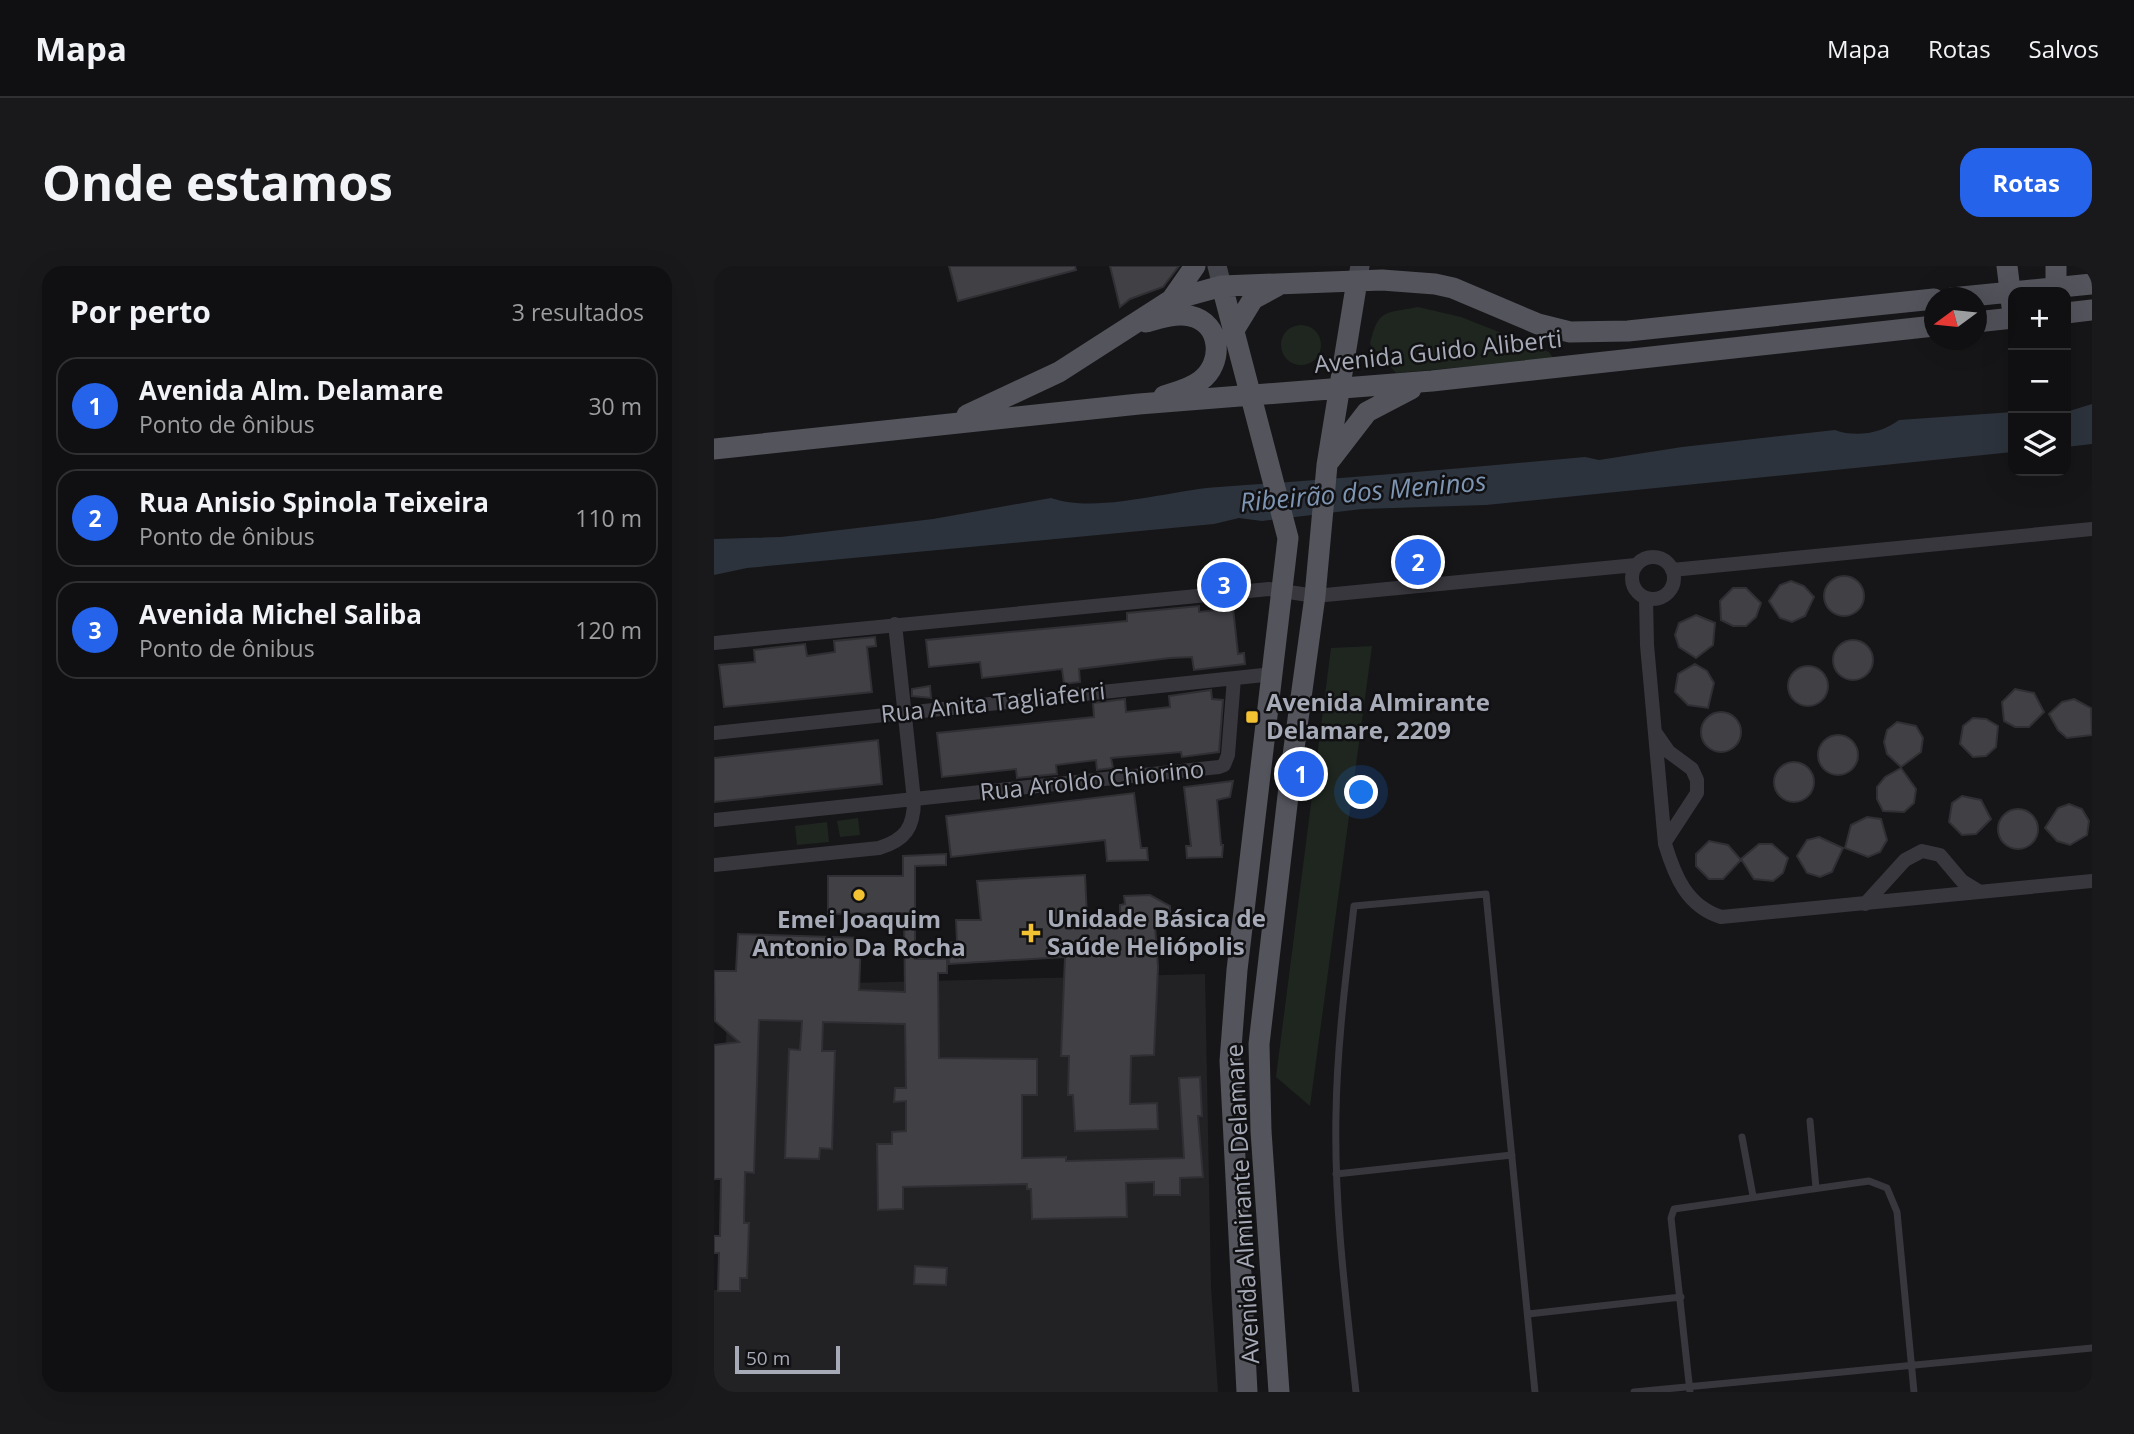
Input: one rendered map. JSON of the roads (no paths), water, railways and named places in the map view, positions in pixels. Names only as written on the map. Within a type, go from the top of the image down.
[{"type":"main road","points":[[1171,300],[1195,266]]},
{"type":"main road","points":[[1426,266],[1453,288]]},
{"type":"main road","points":[[2007,266],[2010,287]]},
{"type":"main road","name":"Avenida Guido Aliberti","points":[[946,424],[1059,372],[1171,300],[1220,276],[1285,283],[1359,273],[1414,281],[1453,288],[1538,324],[1570,332],[1628,331],[1924,300]]},
{"type":"main road","name":"Avenida Almirante Delamare","points":[[1279,1392],[1260,1104],[1259,1044],[1263,992],[1315,596],[1327,467],[1359,273]]},
{"type":"main road","name":"Avenida Almirante Delamare","points":[[1220,276],[1288,538],[1237,970],[1230,1061],[1247,1392]]},
{"type":"main road","points":[[2034,287],[2056,282],[2092,284]]},
{"type":"main road","points":[[1234,330],[1253,299],[1285,283]]},
{"type":"main road","points":[[1987,294],[2008,292]]},
{"type":"main road","points":[[2071,312],[2092,310]]},
{"type":"main road","points":[[1126,327],[1188,315],[1207,325],[1216,341],[1213,365],[1200,382],[1139,404]]},
{"type":"main road","points":[[1987,320],[2008,317]]},
{"type":"main road","name":"Avenida Guido Aliberti","points":[[714,449],[1139,404],[1432,381],[1924,327]]},
{"type":"main road","points":[[1327,467],[1367,412],[1390,397],[1432,381]]},
{"type":"main road","points":[[1237,970],[1245,1004],[1241,1060],[1243,1101],[1251,1110],[1260,1104]]},
{"type":"street","points":[[1672,569],[2092,529]]},
{"type":"street","points":[[714,643],[1282,589],[1315,596],[1636,565],[1655,557],[1662,559],[1672,569]]},
{"type":"street","points":[[1636,565],[1633,584],[1646,598],[1654,731],[1665,843],[1674,873],[1694,905],[1721,917],[2092,881]]},
{"type":"street","points":[[1646,598],[1660,598],[1670,589],[1672,569]]},
{"type":"street","points":[[714,865],[879,848],[896,843],[911,827],[914,800],[895,624]]},
{"type":"street","name":"Rua Anita Tagliaferri","points":[[714,733],[1273,674]]},
{"type":"street","name":"Rua Aroldo Chiorino","points":[[914,800],[1223,765],[1228,755],[1234,678]]},
{"type":"street","points":[[1654,731],[1669,752],[1692,769],[1697,780],[1698,793],[1665,843]]},
{"type":"street","points":[[714,820],[914,800]]},
{"type":"street","points":[[1865,904],[1905,860],[1922,851],[1940,855],[1962,881],[1980,892]]},
{"type":"lane","points":[[1356,1392],[1338,1220],[1336,1174],[1338,1052],[1354,906],[1486,894],[1535,1392]]},
{"type":"lane","points":[[1810,1121],[1816,1188]]},
{"type":"lane","points":[[1742,1137],[1753,1196]]},
{"type":"lane","points":[[1336,1174],[1511,1155]]},
{"type":"lane","points":[[1690,1389],[1671,1218],[1674,1209],[1869,1181],[1887,1188],[1894,1198],[1914,1392]]},
{"type":"lane","points":[[1528,1314],[1681,1297]]},
{"type":"lane","points":[[1634,1392],[1690,1389],[1912,1364],[2092,1348]]},
{"type":"water","points":[[2092,404],[2092,444],[2071,446],[2071,410]]},
{"type":"water","name":"Ribeirão dos Meninos","points":[[2008,412],[2008,453],[1486,505],[1362,509],[1262,521],[1239,518],[1214,524],[747,568],[714,575],[714,539],[781,537],[933,519],[1051,498],[1069,502],[1111,502],[1219,487],[1585,457],[1599,460],[1682,447],[1835,430],[1851,434],[1868,433],[1899,420]]},
{"type":"place","name":"Rua Anisio Spinola Teixeira","points":[[1418,562]]},
{"type":"place","name":"Avenida Michel Saliba","points":[[1224,585]]},
{"type":"place","name":"Avenida Almirante Delamare, 2209","points":[[1252,717]]},
{"type":"place","name":"Avenida Alm. Delamare","points":[[1301,774]]},
{"type":"place","name":"Emei Joaquim Antonio Da Rocha","points":[[859,895]]},
{"type":"place","name":"Unidade Básica de Saúde Heliópolis","points":[[1031,933]]}]
